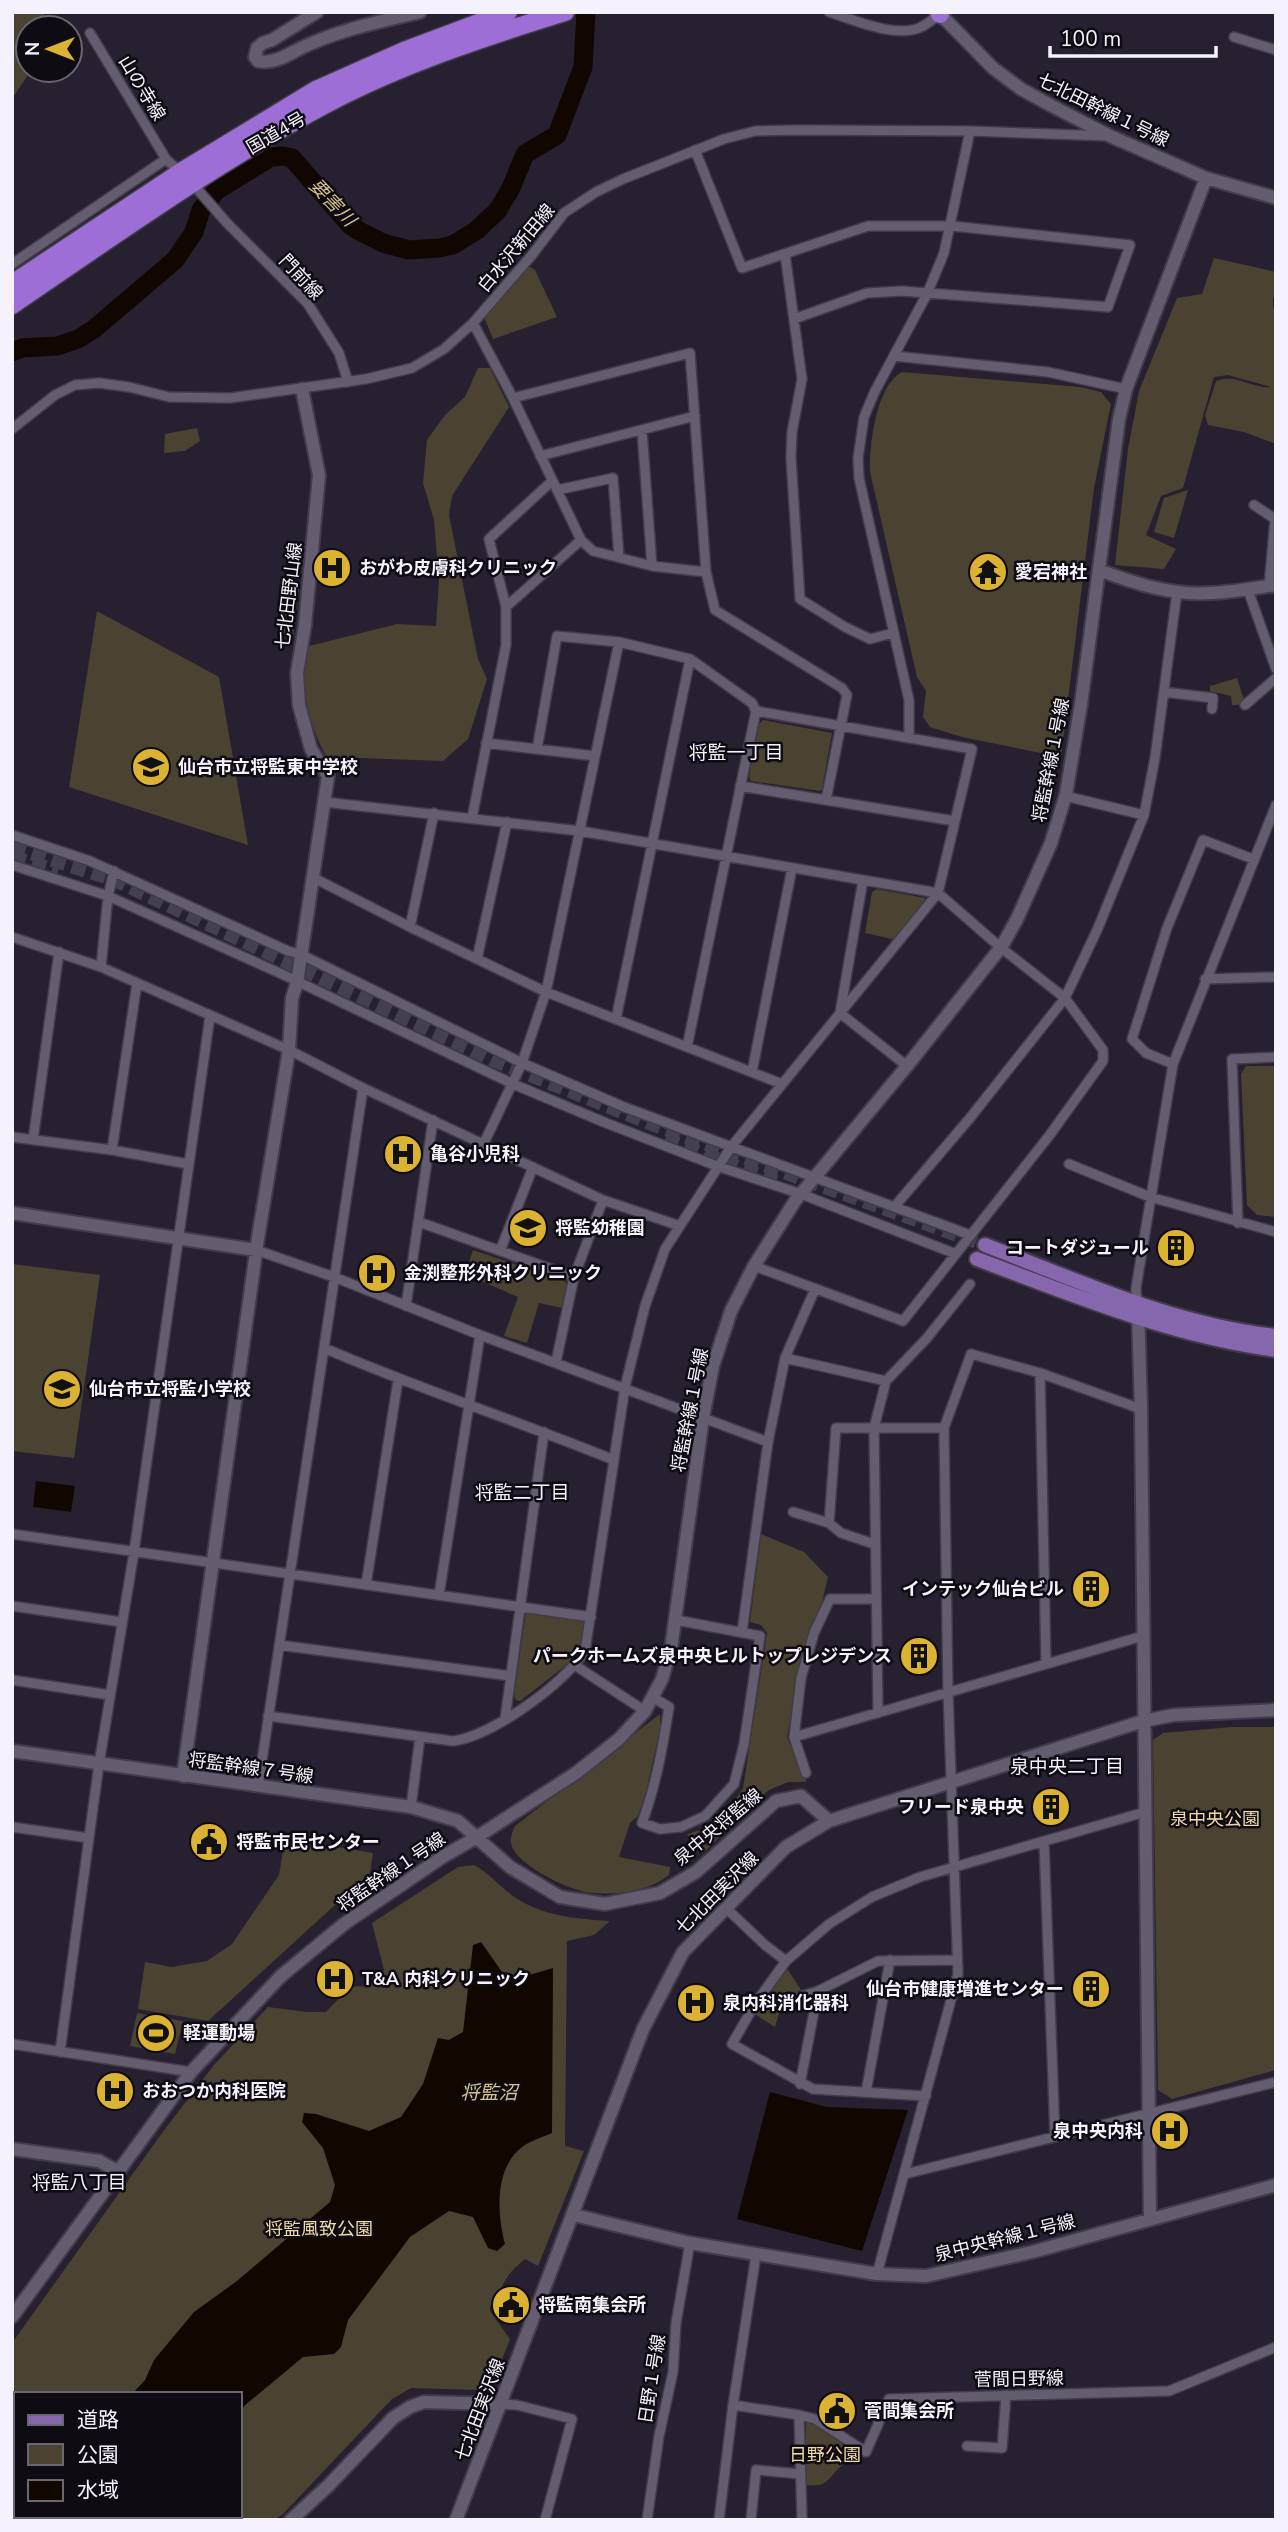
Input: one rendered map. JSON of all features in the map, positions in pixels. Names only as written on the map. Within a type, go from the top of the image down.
[{"type":"highway","name":"国道4号","points":[[12,305],[192,183],[316,90],[508,12]]},
{"type":"highway","name":"国道4号","points":[[475,25],[565,12]]},
{"type":"highway","name":"国道4号","points":[[12,284],[192,183]]},
{"type":"main road","points":[[985,1245],[1137,1304],[1208,1323],[1276,1336]]},
{"type":"main road","points":[[978,1259],[1139,1319],[1208,1339],[1276,1350]]},
{"type":"street","points":[[317,12],[263,43],[257,48],[255,57],[258,61],[277,60],[342,31],[420,12]]},
{"type":"street","points":[[829,12],[906,32],[922,27],[939,13]]},
{"type":"street","name":"七北田幹線１号線","points":[[939,13],[993,68],[1021,89],[1110,136],[1206,178],[1276,198]]},
{"type":"street","name":"山の寺線","points":[[90,33],[166,159],[192,183]]},
{"type":"street","points":[[1234,37],[1276,50]]},
{"type":"street","name":"白水沢新田線","points":[[12,429],[55,395],[75,385],[99,383],[130,387],[169,397],[230,398],[348,382],[412,368],[444,349],[473,323],[532,255],[564,213],[596,192],[724,139],[755,131],[970,131],[1110,136]]},
{"type":"street","points":[[909,738],[909,699],[859,478],[858,458],[864,417],[927,294],[944,253],[952,226],[970,131]]},
{"type":"street","points":[[695,150],[741,268],[868,226],[952,226],[1130,245],[1108,307],[902,290],[867,293],[794,318]]},
{"type":"street","points":[[12,264],[166,159]]},
{"type":"street","name":"将監幹線１号線","points":[[12,2318],[191,2073],[281,1976],[344,1924],[444,1856],[576,1773],[618,1739],[645,1711],[662,1679],[671,1649],[703,1417],[713,1366],[731,1311],[754,1266],[801,1194],[907,1066],[1000,947],[1017,919],[1051,843],[1065,796],[1119,419],[1126,389],[1206,178]]},
{"type":"street","name":"門前線","points":[[192,183],[308,303],[339,353],[348,382]]},
{"type":"street","points":[[785,254],[802,379],[792,432],[791,458],[800,599],[870,639],[894,633]]},
{"type":"street","points":[[473,323],[513,398],[581,540],[593,551],[652,566],[706,572]]},
{"type":"street","points":[[513,398],[690,353],[706,572],[715,610],[842,688],[847,695],[826,800]]},
{"type":"street","points":[[894,356],[1048,372],[1126,389]]},
{"type":"street","name":"七北田野山線","points":[[183,1776],[256,1250],[289,1050],[292,998],[297,984],[328,776],[311,749],[299,705],[297,673],[319,475],[302,389]]},
{"type":"street","points":[[540,456],[695,416]]},
{"type":"street","points":[[642,431],[652,566]]},
{"type":"street","points":[[472,818],[506,645],[506,607],[489,540],[554,485],[613,478],[618,557]]},
{"type":"street","points":[[1099,570],[1177,592],[1208,594],[1272,586],[1275,519],[1254,505]]},
{"type":"street","points":[[506,607],[581,540]]},
{"type":"street","points":[[1248,590],[1276,669]]},
{"type":"street","points":[[895,1206],[970,1118],[1065,998],[1104,915],[1144,815],[1155,758],[1177,592]]},
{"type":"street","points":[[537,749],[557,636],[618,642],[690,659],[752,703],[756,711],[687,1047]]},
{"type":"street","points":[[484,1143],[522,1063],[546,992],[618,642]]},
{"type":"street","points":[[616,1019],[690,659]]},
{"type":"street","points":[[1245,705],[1276,678]]},
{"type":"street","points":[[1164,692],[1213,698],[1212,709]]},
{"type":"street","points":[[268,1716],[453,1741],[468,1739],[505,1719],[562,1680],[576,1666],[585,1651],[625,1387],[645,1306],[665,1250],[731,1147],[938,893],[972,749],[756,711]]},
{"type":"street","points":[[486,743],[595,756]]},
{"type":"street","points":[[740,786],[955,821]]},
{"type":"street","points":[[1065,796],[1144,815]]},
{"type":"street","points":[[324,802],[580,831],[938,893],[1000,947],[1065,998],[1103,1050],[1103,1060],[1049,1136],[904,1321],[754,1266]]},
{"type":"street","points":[[1150,2218],[1141,1409],[1136,1288],[1173,1064],[1276,804]]},
{"type":"street","points":[[410,927],[434,813]]},
{"type":"street","points":[[477,959],[507,822]]},
{"type":"street","points":[[12,835],[114,871],[288,951],[300,954],[522,1063],[624,1107],[970,1235]]},
{"type":"street","points":[[1173,1064],[1146,1053],[1132,1039],[1179,895],[1203,840],[1253,859]]},
{"type":"street","points":[[12,865],[108,895],[513,1084],[717,1166],[801,1194],[956,1254]]},
{"type":"street","points":[[752,1073],[792,868]]},
{"type":"street","points":[[101,967],[108,895],[114,871]]},
{"type":"street","points":[[313,877],[546,992],[782,1084]]},
{"type":"street","points":[[840,1013],[863,880]]},
{"type":"street","points":[[12,937],[101,967],[289,1050],[363,1088],[603,1200],[680,1226]]},
{"type":"street","points":[[33,1140],[59,952]]},
{"type":"street","points":[[1205,979],[1276,977]]},
{"type":"street","points":[[112,1150],[137,983]]},
{"type":"street","points":[[840,1013],[907,1066]]},
{"type":"street","points":[[60,2052],[99,1764],[134,1552],[210,1016]]},
{"type":"street","points":[[1238,1223],[1232,1059],[1276,1057]]},
{"type":"street","points":[[258,1787],[363,1088]]},
{"type":"street","points":[[407,1306],[433,1120]]},
{"type":"street","points":[[12,1137],[112,1150],[188,1164]]},
{"type":"street","points":[[1069,1164],[1150,1196],[1276,1232]]},
{"type":"street","points":[[500,1251],[533,1167]]},
{"type":"street","points":[[556,1362],[574,1278],[603,1200]]},
{"type":"street","points":[[12,1213],[256,1250],[334,1277],[480,1335],[768,1442]]},
{"type":"street","points":[[419,1222],[574,1278]]},
{"type":"street","points":[[878,1713],[874,1428],[886,1381],[927,1338],[970,1284]]},
{"type":"street","points":[[743,1632],[768,1442],[785,1358],[815,1289]]},
{"type":"street","points":[[439,1595],[480,1335]]},
{"type":"street","points":[[324,1348],[398,1380],[614,1460]]},
{"type":"street","points":[[877,2274],[958,1974],[950,1782],[944,1428],[971,1354],[1040,1373],[1141,1409]]},
{"type":"street","points":[[785,1358],[886,1381]]},
{"type":"street","points":[[1040,1373],[1046,1664]]},
{"type":"street","points":[[366,1585],[398,1380]]},
{"type":"street","points":[[828,1523],[836,1428],[944,1428]]},
{"type":"street","points":[[505,1719],[544,1432]]},
{"type":"street","points":[[793,1512],[828,1523],[841,1533],[874,1544]]},
{"type":"street","points":[[12,1535],[591,1617]]},
{"type":"street","points":[[806,1773],[794,1737],[801,1678],[814,1633],[830,1599],[875,1599]]},
{"type":"street","points":[[12,1606],[122,1622]]},
{"type":"street","points":[[652,1697],[669,1707],[661,1754],[642,1823],[660,1829],[681,1827],[705,1816],[734,1784],[744,1744],[760,1636],[676,1620]]},
{"type":"street","points":[[794,1737],[1143,1636]]},
{"type":"street","points":[[279,1645],[511,1676]]},
{"type":"street","points":[[576,1666],[645,1711]]},
{"type":"street","points":[[12,1679],[110,1695]]},
{"type":"street","name":"七北田実沢線","points":[[456,2520],[643,2029],[683,1952],[786,1847],[829,1821],[1143,1721],[1174,1714],[1276,1710]]},
{"type":"street","points":[[411,1807],[420,1737]]},
{"type":"street","name":"将監幹線７号線","points":[[12,1751],[411,1807],[458,1821],[477,1837]]},
{"type":"street","name":"泉中央将監線","points":[[477,1837],[510,1867],[560,1897],[605,1904],[660,1893],[696,1872],[776,1801],[801,1796],[829,1821]]},
{"type":"street","points":[[926,2096],[813,2089],[732,2044],[755,2004],[786,1961],[830,1924],[872,1897],[920,1877],[1145,1812]]},
{"type":"street","points":[[12,1827],[89,1838]]},
{"type":"street","points":[[1044,1841],[1055,2136]]},
{"type":"street","points":[[726,1908],[786,1961]]},
{"type":"street","points":[[866,2092],[890,1960]]},
{"type":"street","points":[[792,1999],[818,1992],[878,1961],[957,1960]]},
{"type":"street","points":[[800,2084],[818,1992]]},
{"type":"street","points":[[12,2044],[191,2073]]},
{"type":"street","points":[[905,2174],[1276,2082]]},
{"type":"street","points":[[12,2148],[99,2161],[119,2172]]},
{"type":"street","name":"泉中央幹線１号線","points":[[573,2215],[690,2243],[756,2255],[877,2274],[926,2276],[1031,2252],[1276,2185]]},
{"type":"street","name":"日野１号線","points":[[648,2520],[659,2436],[673,2372],[676,2323],[690,2243]]},
{"type":"street","points":[[719,2520],[756,2255]]},
{"type":"street","name":"菅間日野線","points":[[799,2415],[815,2419],[866,2452],[889,2399],[1169,2391],[1276,2347]]},
{"type":"street","points":[[967,2446],[1002,2448],[1006,2395]]},
{"type":"street","points":[[291,2520],[328,2486],[393,2418],[424,2402],[517,2405],[572,2419],[545,2520]]},
{"type":"street","points":[[733,2405],[799,2415],[802,2520]]},
{"type":"street","points":[[751,2520],[756,2470],[800,2474]]},
{"type":"green space","points":[[12,12],[47,12],[14,14],[14,84],[22,84],[12,99]]},
{"type":"green space","points":[[1214,258],[1276,272],[1273,307],[1276,311],[1276,444],[1244,432],[1208,425],[1205,415],[1216,381],[1231,379],[1271,387],[1228,375],[1214,377],[1183,488],[1161,496],[1146,535],[1176,549],[1164,569],[1115,565],[1128,449],[1139,391],[1177,298],[1202,294]]},
{"type":"green space","points":[[529,266],[535,270],[557,317],[493,339],[484,317]]},
{"type":"green space","points":[[478,368],[490,368],[509,407],[452,496],[449,515],[478,659],[487,679],[468,739],[443,761],[359,758],[356,776],[334,772],[309,712],[304,682],[305,647],[397,624],[436,626],[439,580],[434,520],[423,483],[427,440],[445,415],[465,397]]},
{"type":"green space","name":"愛宕神社","points":[[902,372],[1080,387],[1101,392],[1111,404],[1094,488],[1061,757],[962,737],[930,727],[923,717],[926,691],[917,677],[870,472],[873,432],[880,402],[893,379]]},
{"type":"green space","points":[[197,428],[200,441],[185,451],[164,453],[165,434]]},
{"type":"green space","points":[[1188,490],[1174,538],[1154,532],[1164,498]]},
{"type":"green space","points":[[283,589],[299,589],[293,637],[278,631]]},
{"type":"green space","points":[[97,611],[219,677],[248,845],[69,787]]},
{"type":"green space","points":[[1237,678],[1244,700],[1238,705],[1232,705],[1231,696],[1210,691],[1210,686]]},
{"type":"green space","points":[[763,720],[832,733],[820,791],[751,781],[749,777],[759,724]]},
{"type":"green space","points":[[877,889],[925,898],[925,902],[896,940],[865,933],[872,892]]},
{"type":"green space","points":[[1246,1066],[1276,1066],[1276,1217],[1257,1215],[1247,1205],[1241,1074]]},
{"type":"green space","points":[[473,1250],[565,1281],[567,1286],[562,1308],[539,1303],[527,1343],[504,1336],[518,1297],[465,1274]]},
{"type":"green space","points":[[12,1264],[100,1275],[74,1458],[12,1451]]},
{"type":"green space","points":[[761,1534],[804,1552],[828,1577],[820,1611],[800,1668],[787,1737],[806,1782],[788,1782],[769,1790],[702,1854],[687,1834],[721,1821],[743,1788],[767,1633],[761,1625],[750,1622]]},
{"type":"green space","points":[[526,1611],[582,1619],[587,1624],[584,1646],[578,1656],[520,1701],[516,1700],[514,1695]]},
{"type":"green space","points":[[660,1714],[660,1729],[644,1801],[637,1817],[630,1823],[619,1857],[670,1867],[669,1875],[650,1886],[630,1892],[586,1892],[542,1874],[520,1858],[511,1842],[515,1826]]},
{"type":"green space","name":"泉中央公園","points":[[1232,1727],[1276,1727],[1276,2070],[1172,2099],[1158,2090],[1153,1740],[1163,1733]]},
{"type":"green space","points":[[285,1838],[373,1853],[370,1873],[208,2021],[138,2009],[145,1962],[172,1967],[207,1961],[232,1944],[279,1875]]},
{"type":"green space","name":"将監風致公園","points":[[474,1865],[513,1896],[535,1908],[572,1917],[610,1921],[594,1935],[567,1941],[565,2146],[584,2151],[538,2266],[525,2259],[519,2264],[506,2279],[494,2304],[490,2306],[490,2311],[510,2339],[493,2383],[478,2390],[411,2388],[392,2399],[283,2514],[274,2520],[12,2520],[12,2343],[162,2133],[214,2065],[268,2007],[326,2012],[350,1987],[366,1986],[384,1970],[372,1923],[458,1867]]},
{"type":"green space","points":[[786,1967],[801,1990],[783,2001],[775,2027],[753,2013]]},
{"type":"green space","name":"軽運動場","points":[[137,2013],[183,2021],[175,2054],[130,2046]]},
{"type":"green space","name":"日野公園","points":[[806,2421],[814,2421],[859,2453],[842,2465],[826,2482],[818,2485],[806,2485]]},
{"type":"water","points":[[36,1481],[75,1486],[71,1512],[33,1507]]},
{"type":"water","name":"将監沼","points":[[481,1942],[502,1972],[523,1977],[553,1968],[552,2133],[522,2147],[506,2167],[499,2206],[505,2244],[497,2251],[488,2248],[473,2217],[449,2211],[410,2237],[348,2320],[341,2347],[334,2354],[303,2357],[244,2406],[242,2412],[242,2392],[134,2392],[145,2380],[154,2360],[194,2312],[237,2281],[330,2202],[335,2185],[323,2148],[302,2122],[304,2113],[316,2114],[369,2131],[401,2117],[423,2084],[438,2038],[449,2040],[463,2032],[473,1945]]},
{"type":"water","points":[[770,2092],[827,2107],[908,2110],[862,2251],[737,2219]]},
{"type":"water","points":[[46,2518],[138,2518],[137,2520],[44,2520]]},
{"type":"waterway","name":"要害川","points":[[12,352],[22,348],[57,346],[78,339],[94,329],[175,260],[194,232],[201,210],[216,191],[271,157],[292,158],[350,225],[383,243],[409,250],[453,245],[477,230],[498,210],[511,188],[525,154],[557,135],[583,67],[586,12]]},
{"type":"tunnel","points":[[12,847],[115,880],[493,1060],[654,1125],[985,1245]]},
{"type":"tunnel","points":[[12,857],[58,871]]},
{"type":"tunnel","points":[[665,1139],[777,1182]]},
{"type":"place","name":"おがわ皮膚科クリニック","points":[[332,568]]},
{"type":"place","name":"愛宕神社","points":[[988,572]]},
{"type":"place","name":"仙台市立将監東中学校","points":[[151,767]]},
{"type":"place","name":"亀谷小児科","points":[[403,1154]]},
{"type":"place","name":"将監幼稚園","points":[[528,1228]]},
{"type":"place","name":"コートダジュール","points":[[1176,1248]]},
{"type":"place","name":"金渕整形外科クリニック","points":[[377,1273]]},
{"type":"place","name":"仙台市立将監小学校","points":[[62,1389]]},
{"type":"place","name":"インテック仙台ビル","points":[[1091,1589]]},
{"type":"place","name":"パークホームズ泉中央ヒルトップレジデンス","points":[[919,1656]]},
{"type":"place","name":"フリード泉中央","points":[[1051,1807]]},
{"type":"place","name":"将監市民センター","points":[[209,1842]]},
{"type":"place","name":"T&A 内科クリニック","points":[[335,1979]]},
{"type":"place","name":"仙台市健康増進センター","points":[[1091,1989]]},
{"type":"place","name":"泉内科消化器科","points":[[696,2003]]},
{"type":"place","name":"軽運動場","points":[[156,2033]]},
{"type":"place","name":"おおつか内科医院","points":[[115,2091]]},
{"type":"place","name":"泉中央内科","points":[[1170,2131]]},
{"type":"place","name":"将監南集会所","points":[[511,2305]]},
{"type":"place","name":"菅間集会所","points":[[837,2411]]},
{"type":"district","name":"将監一丁目","points":[[736,752]]},
{"type":"district","name":"将監二丁目","points":[[522,1492]]},
{"type":"district","name":"泉中央二丁目","points":[[1067,1766]]},
{"type":"district","name":"将監八丁目","points":[[79,2182]]}]
